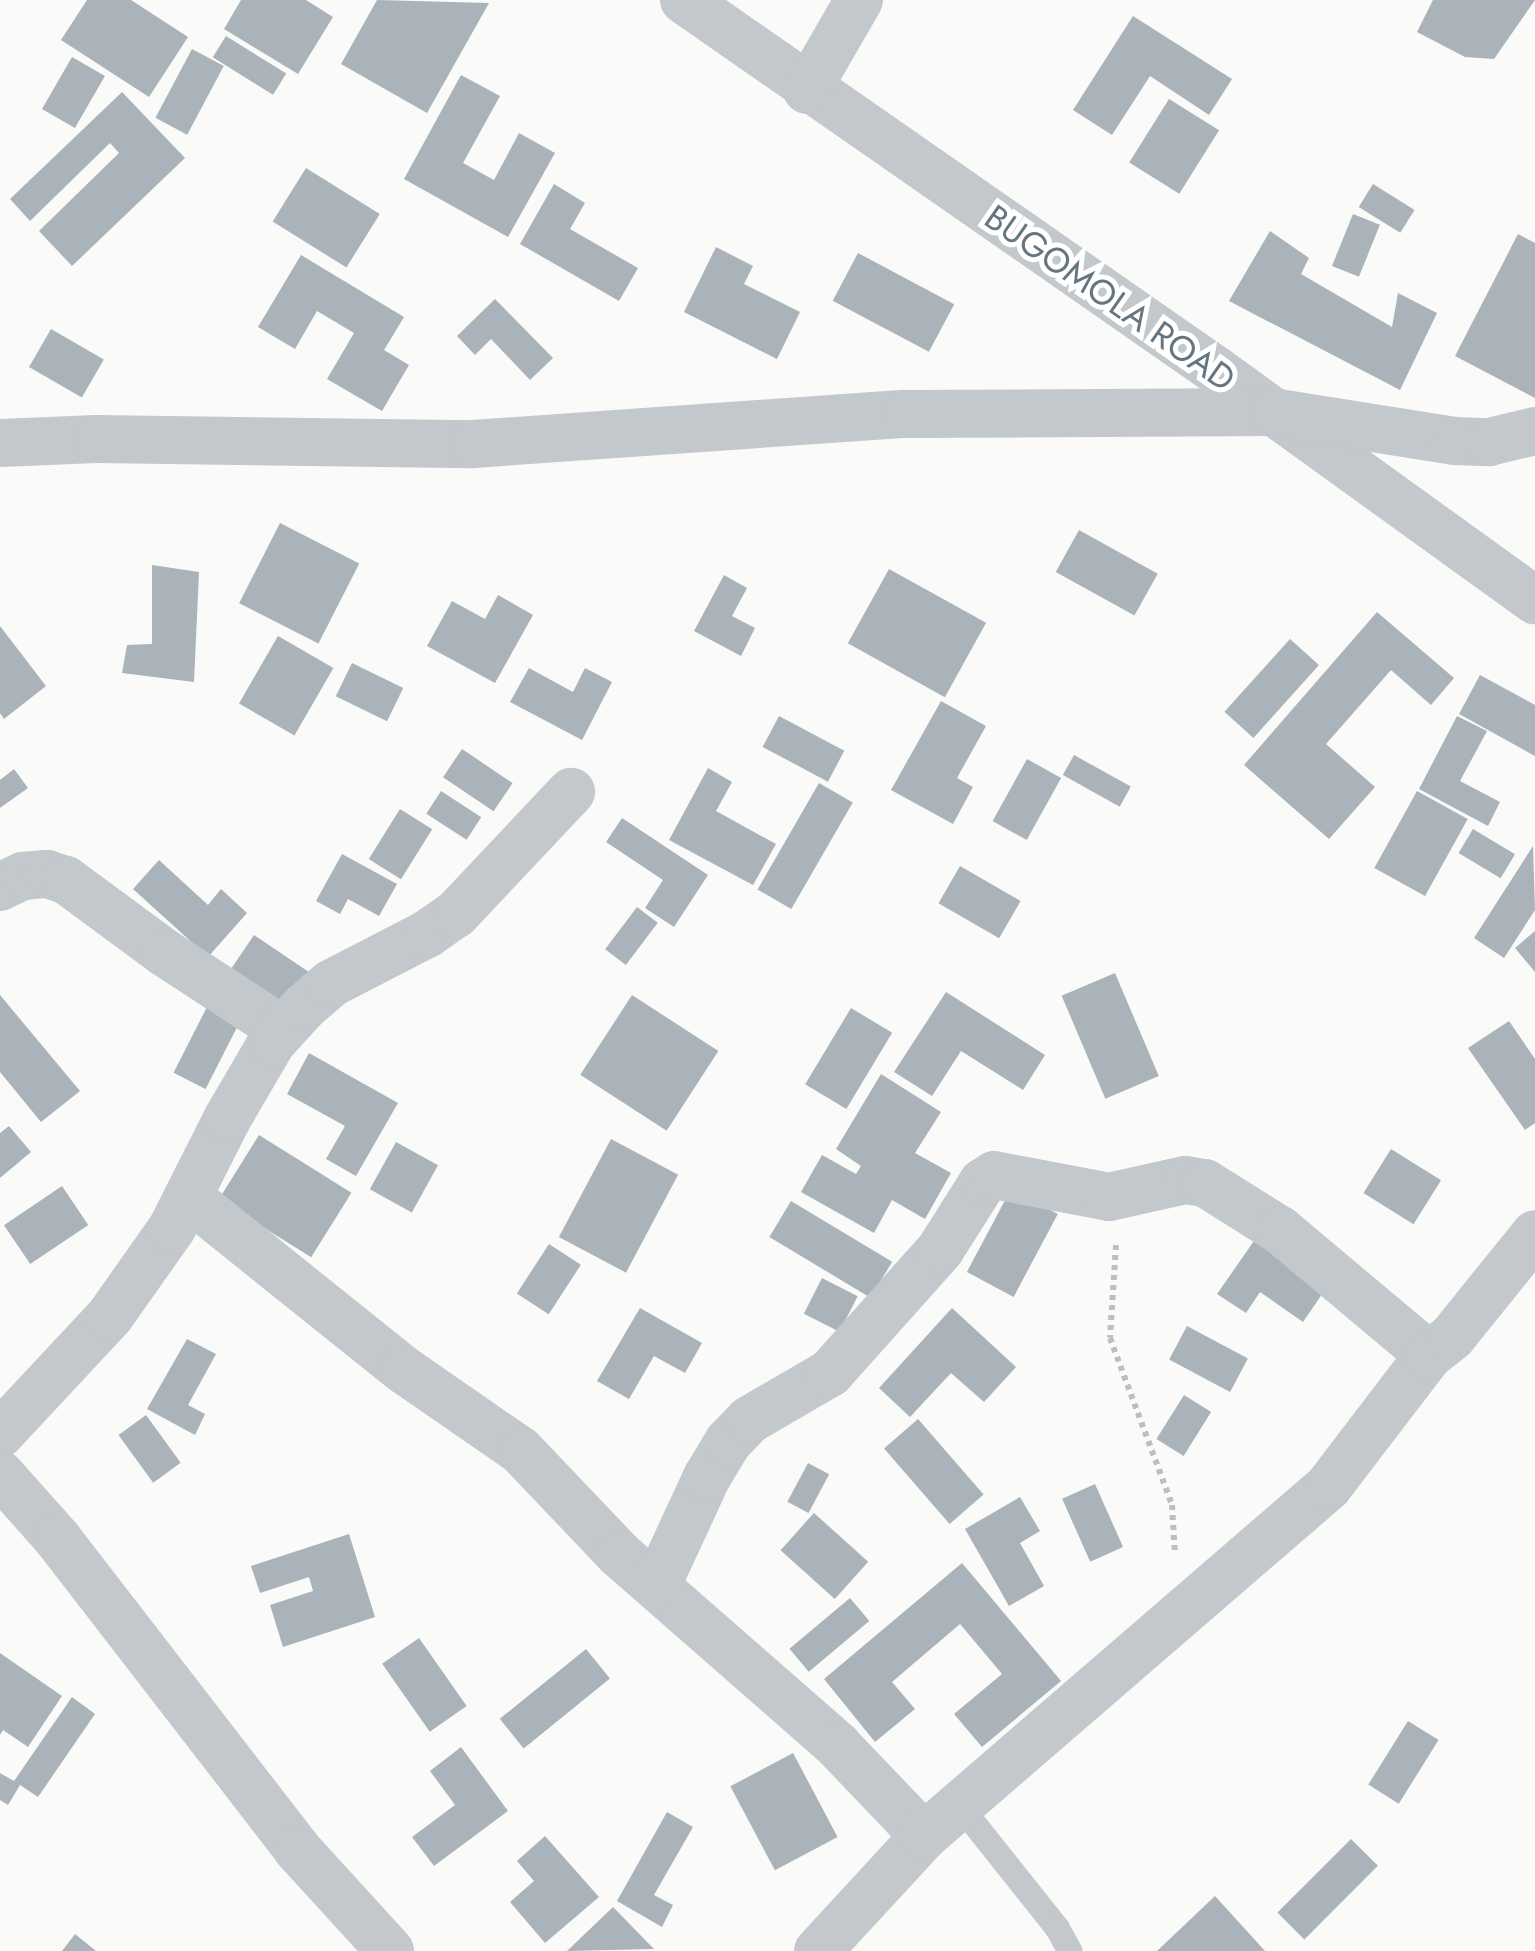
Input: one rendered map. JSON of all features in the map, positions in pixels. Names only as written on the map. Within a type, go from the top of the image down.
[{"type":"street","name":"BUGOMOLA ROAD","points":[[684,0],[1535,600]]},
{"type":"street","points":[[807,90],[859,0]]},
{"type":"street","points":[[0,443],[96,439],[473,444],[905,414],[1272,412],[1454,441],[1490,442],[1535,431]]},
{"type":"street","points":[[0,1434],[110,1316],[172,1228],[227,1118],[283,1030],[330,984],[427,934],[456,914],[571,792]]},
{"type":"street","points":[[0,887],[23,876],[46,874],[66,880],[165,953],[283,1030]]},
{"type":"street","points":[[657,1585],[707,1477],[728,1442],[749,1420],[830,1372],[940,1250],[983,1182],[1002,1174],[1088,1194],[1123,1194],[1194,1179],[1224,1192],[1280,1230],[1430,1355]]},
{"type":"street","points":[[188,1197],[404,1370],[521,1451],[619,1554],[838,1746],[924,1836]]},
{"type":"street","points":[[818,1951],[924,1836],[1328,1487],[1430,1355],[1452,1337],[1535,1234]]},
{"type":"street","points":[[0,1474],[57,1538],[298,1849],[390,1951]]},
{"type":"lane","points":[[960,1806],[1057,1928],[1070,1951]]},
{"type":"path","points":[[1123,1194],[1112,1274],[1110,1338],[1172,1505],[1172,1625]]},
{"type":"building","points":[[87,0],[131,0],[188,37],[149,97],[61,40]]},
{"type":"building","points":[[241,0],[306,0],[333,17],[298,74],[224,29]]},
{"type":"building","points":[[377,0],[489,3],[427,113],[341,64]]},
{"type":"building","points":[[1433,0],[1535,0],[1494,59],[1465,57],[1417,32]]},
{"type":"building","points":[[1133,16],[1232,79],[1209,115],[1150,76],[1112,135],[1073,110]]},
{"type":"building","points":[[226,36],[286,74],[273,95],[213,57]]},
{"type":"building","points":[[192,49],[224,66],[187,135],[155,118]]},
{"type":"building","points":[[72,57],[105,76],[75,128],[42,109]]},
{"type":"building","points":[[461,75],[500,96],[463,163],[494,180],[519,133],[555,153],[508,237],[404,179]]},
{"type":"building","points":[[122,92],[185,158],[72,266],[39,231],[119,153],[110,143],[30,221],[10,199]]},
{"type":"building","points":[[1169,99],[1219,130],[1179,194],[1129,163]]},
{"type":"building","points":[[306,168],[380,214],[346,268],[273,221]]},
{"type":"building","points":[[554,184],[585,203],[570,229],[638,268],[619,301],[520,244]]},
{"type":"building","points":[[1373,184],[1415,210],[1400,233],[1359,207]]},
{"type":"building","points":[[1353,214],[1380,225],[1359,277],[1332,266]]},
{"type":"building","points":[[1270,231],[1309,258],[1301,274],[1392,327],[1398,293],[1437,313],[1400,390],[1229,301]]},
{"type":"building","points":[[1518,234],[1535,243],[1535,398],[1455,356]]},
{"type":"building","points":[[716,247],[753,266],[744,284],[800,312],[777,359],[684,312]]},
{"type":"building","points":[[858,253],[954,304],[929,352],[833,301]]},
{"type":"building","points":[[301,255],[404,317],[384,350],[409,365],[382,411],[327,379],[354,333],[317,311],[295,349],[258,327]]},
{"type":"building","points":[[495,299],[553,358],[530,380],[491,339],[475,355],[457,336]]},
{"type":"building","points":[[51,329],[104,360],[82,398],[29,367]]},
{"type":"building","points":[[280,523],[359,563],[318,644],[239,603]]},
{"type":"building","points":[[1079,530],[1158,574],[1134,616],[1056,572]]},
{"type":"building","points":[[152,565],[199,572],[194,682],[122,673],[127,645],[152,644]]},
{"type":"building","points":[[889,569],[986,623],[945,697],[848,643]]},
{"type":"building","points":[[724,575],[747,588],[732,616],[755,628],[741,656],[694,631]]},
{"type":"building","points":[[498,595],[533,615],[495,683],[427,646],[452,601],[485,619]]},
{"type":"building","points":[[1377,612],[1454,678],[1431,705],[1391,670],[1326,744],[1375,787],[1329,839],[1244,765]]},
{"type":"building","points":[[0,626],[46,686],[4,719],[0,713]]},
{"type":"building","points":[[278,636],[333,668],[294,736],[239,704]]},
{"type":"building","points":[[1290,639],[1319,665],[1253,738],[1224,712]]},
{"type":"building","points":[[352,663],[403,688],[387,721],[336,696]]},
{"type":"building","points":[[529,668],[573,692],[585,668],[612,682],[582,740],[510,702]]},
{"type":"building","points":[[1480,675],[1535,705],[1535,756],[1459,714]]},
{"type":"building","points":[[941,701],[986,726],[957,778],[973,787],[953,824],[891,790]]},
{"type":"building","points":[[779,716],[844,751],[828,782],[763,747]]},
{"type":"building","points":[[1457,716],[1487,731],[1460,781],[1500,802],[1488,826],[1419,789]]},
{"type":"building","points":[[462,749],[513,783],[494,811],[443,777]]},
{"type":"building","points":[[1074,755],[1131,787],[1120,807],[1063,775]]},
{"type":"building","points":[[1027,759],[1061,778],[1027,840],[993,821]]},
{"type":"building","points":[[708,768],[732,782],[716,811],[776,844],[753,885],[669,840]]},
{"type":"building","points":[[14,769],[28,788],[0,808],[0,780]]},
{"type":"building","points":[[819,783],[853,802],[791,909],[758,890]]},
{"type":"building","points":[[441,791],[481,817],[467,840],[426,814]]},
{"type":"building","points":[[1417,791],[1468,819],[1425,896],[1374,868]]},
{"type":"building","points":[[400,809],[432,829],[401,879],[369,859]]},
{"type":"building","points":[[622,818],[708,875],[674,927],[645,908],[663,880],[606,842]]},
{"type":"building","points":[[1473,829],[1515,854],[1501,878],[1459,853]]},
{"type":"building","points":[[1533,846],[1535,910],[1504,958],[1474,938]]},
{"type":"building","points":[[342,854],[397,884],[379,916],[348,899],[340,914],[316,901]]},
{"type":"building","points":[[159,860],[208,905],[221,889],[247,913],[208,957],[133,889]]},
{"type":"building","points":[[960,866],[1021,901],[999,938],[938,903]]},
{"type":"building","points":[[637,907],[658,923],[626,965],[605,949]]},
{"type":"building","points":[[1535,931],[1535,972],[1515,948]]},
{"type":"building","points":[[254,935],[310,973],[287,1008],[231,970]]},
{"type":"building","points":[[1115,973],[1159,1076],[1105,1099],[1062,996]]},
{"type":"building","points":[[946,992],[1045,1055],[1023,1090],[961,1051],[932,1096],[894,1072]]},
{"type":"building","points":[[0,995],[80,1091],[41,1122],[0,1072]]},
{"type":"building","points":[[632,995],[718,1051],[667,1131],[580,1075]]},
{"type":"building","points":[[208,1005],[240,1021],[206,1089],[173,1073]]},
{"type":"building","points":[[851,1008],[892,1033],[846,1109],[805,1084]]},
{"type":"building","points":[[1509,1021],[1535,1059],[1535,1123],[1525,1130],[1468,1048]]},
{"type":"building","points":[[309,1053],[398,1103],[356,1176],[326,1159],[345,1126],[287,1094]]},
{"type":"building","points":[[881,1074],[941,1112],[915,1153],[951,1173],[925,1219],[892,1200],[874,1233],[801,1192],[822,1155],[856,1174],[861,1166],[836,1149]]},
{"type":"building","points":[[9,1126],[31,1152],[0,1178],[0,1133]]},
{"type":"building","points":[[259,1135],[351,1193],[311,1257],[219,1199]]},
{"type":"building","points":[[611,1139],[678,1175],[626,1273],[559,1237]]},
{"type":"building","points":[[396,1142],[438,1165],[412,1213],[370,1189]]},
{"type":"building","points":[[1391,1149],[1441,1180],[1413,1224],[1363,1193]]},
{"type":"building","points":[[62,1186],[88,1225],[30,1264],[4,1225]]},
{"type":"building","points":[[1011,1189],[1058,1214],[1014,1297],[967,1272]]},
{"type":"building","points":[[791,1201],[892,1262],[871,1298],[769,1237]]},
{"type":"building","points":[[1256,1238],[1327,1287],[1303,1322],[1260,1292],[1246,1313],[1217,1294]]},
{"type":"building","points":[[549,1244],[581,1265],[549,1314],[517,1293]]},
{"type":"building","points":[[822,1278],[858,1296],[839,1332],[804,1314]]},
{"type":"building","points":[[640,1308],[702,1343],[685,1373],[654,1356],[629,1399],[597,1381]]},
{"type":"building","points":[[952,1308],[1016,1367],[984,1402],[951,1373],[910,1417],[879,1388]]},
{"type":"building","points":[[1187,1326],[1248,1358],[1230,1392],[1169,1360]]},
{"type":"building","points":[[187,1339],[216,1354],[188,1405],[205,1414],[195,1435],[147,1409]]},
{"type":"building","points":[[1184,1395],[1211,1412],[1184,1456],[1156,1439]]},
{"type":"building","points":[[146,1415],[181,1463],[153,1483],[118,1435]]},
{"type":"building","points":[[918,1419],[984,1494],[950,1524],[884,1449]]},
{"type":"building","points":[[808,1463],[829,1474],[809,1513],[787,1502]]},
{"type":"building","points":[[1095,1484],[1123,1547],[1090,1562],[1062,1499]]},
{"type":"building","points":[[1020,1497],[1040,1531],[1020,1543],[1044,1586],[1009,1606],[965,1529]]},
{"type":"building","points":[[814,1513],[868,1562],[835,1599],[781,1550]]},
{"type":"building","points":[[349,1534],[375,1617],[283,1647],[270,1605],[313,1591],[309,1577],[260,1593],[251,1566]]},
{"type":"building","points":[[962,1563],[1061,1681],[982,1747],[954,1714],[1002,1674],[960,1624],[892,1682],[915,1709],[875,1742],[824,1679]]},
{"type":"building","points":[[850,1598],[869,1621],[809,1672],[789,1649]]},
{"type":"building","points":[[419,1638],[467,1706],[430,1732],[382,1664]]},
{"type":"building","points":[[586,1649],[610,1679],[524,1748],[500,1719]]},
{"type":"building","points":[[0,1653],[62,1696],[28,1747],[3,1730],[0,1735]]},
{"type":"building","points":[[72,1697],[95,1714],[38,1797],[20,1785],[8,1805],[0,1800],[0,1773],[14,1781]]},
{"type":"building","points":[[1408,1721],[1439,1740],[1399,1804],[1368,1785]]},
{"type":"building","points":[[461,1747],[508,1811],[434,1866],[412,1837],[455,1805],[430,1771]]},
{"type":"building","points":[[793,1753],[838,1837],[775,1870],[730,1786]]},
{"type":"building","points":[[667,1812],[693,1827],[654,1895],[673,1905],[662,1927],[617,1901]]},
{"type":"building","points":[[545,1836],[599,1897],[545,1943],[510,1902],[534,1881],[517,1861]]},
{"type":"building","points":[[1351,1839],[1378,1866],[1304,1939],[1277,1913]]},
{"type":"building","points":[[1215,1896],[1265,1951],[1157,1951]]},
{"type":"building","points":[[613,1907],[654,1949],[567,1951]]},
{"type":"building","points":[[75,1934],[96,1951],[62,1951]]}]
